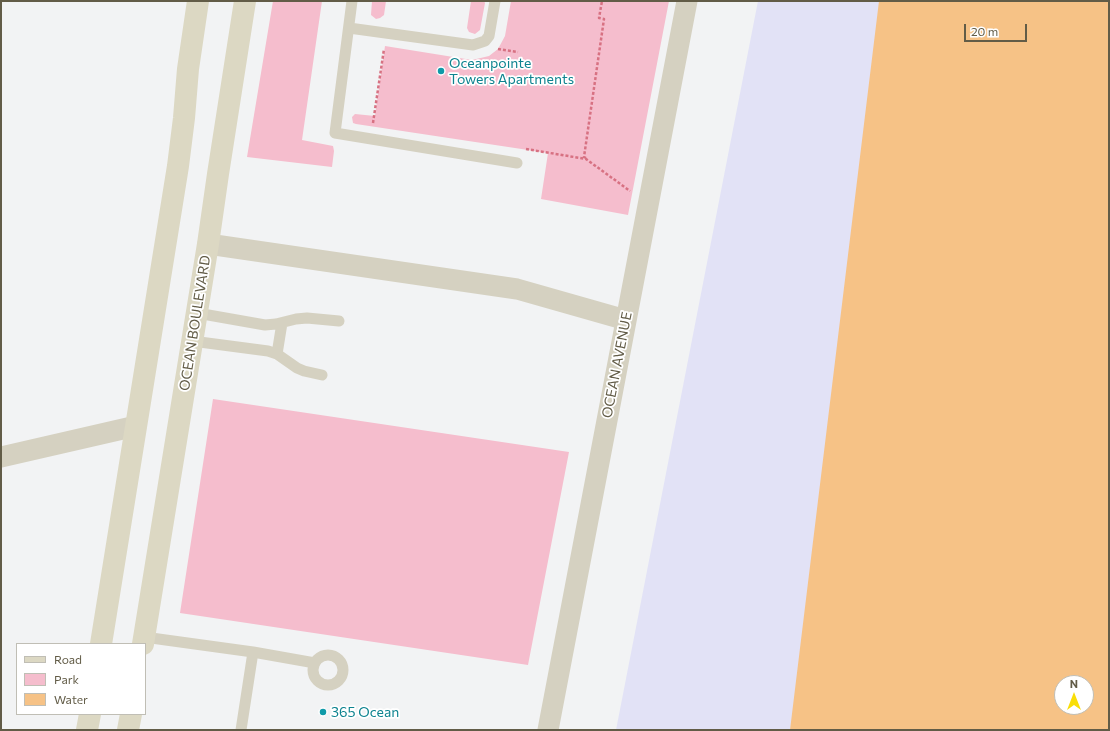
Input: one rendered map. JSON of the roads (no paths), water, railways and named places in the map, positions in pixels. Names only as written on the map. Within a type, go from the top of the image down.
[{"type":"main road","points":[[101,643],[178,166],[188,69],[198,1]]},
{"type":"main road","name":"OCEAN BOULEVARD","points":[[144,641],[208,244],[245,1]]},
{"type":"main road","points":[[87,730],[90,715]]},
{"type":"main road","points":[[128,730],[131,715]]},
{"type":"street","name":"OCEAN AVENUE","points":[[548,730],[687,1]]},
{"type":"street","points":[[208,244],[517,289],[626,320]]},
{"type":"street","points":[[1,457],[136,426]]},
{"type":"lane","points":[[352,1],[335,133],[517,163]]},
{"type":"lane","points":[[349,28],[473,45],[485,41],[489,36],[495,1]]},
{"type":"lane","points":[[197,313],[265,325],[307,318],[339,321]]},
{"type":"lane","points":[[277,354],[282,323]]},
{"type":"lane","points":[[192,341],[268,351],[277,354],[297,368],[322,375]]},
{"type":"lane","points":[[144,641],[253,652],[315,663]]},
{"type":"lane","points":[[241,730],[253,652]]},
{"type":"water","points":[[879,1],[1109,1],[1109,730],[790,730]]},
{"type":"place","name":"Oceanpointe Towers Apartments","points":[[441,71]]},
{"type":"place","name":"365 Ocean","points":[[323,712]]}]
